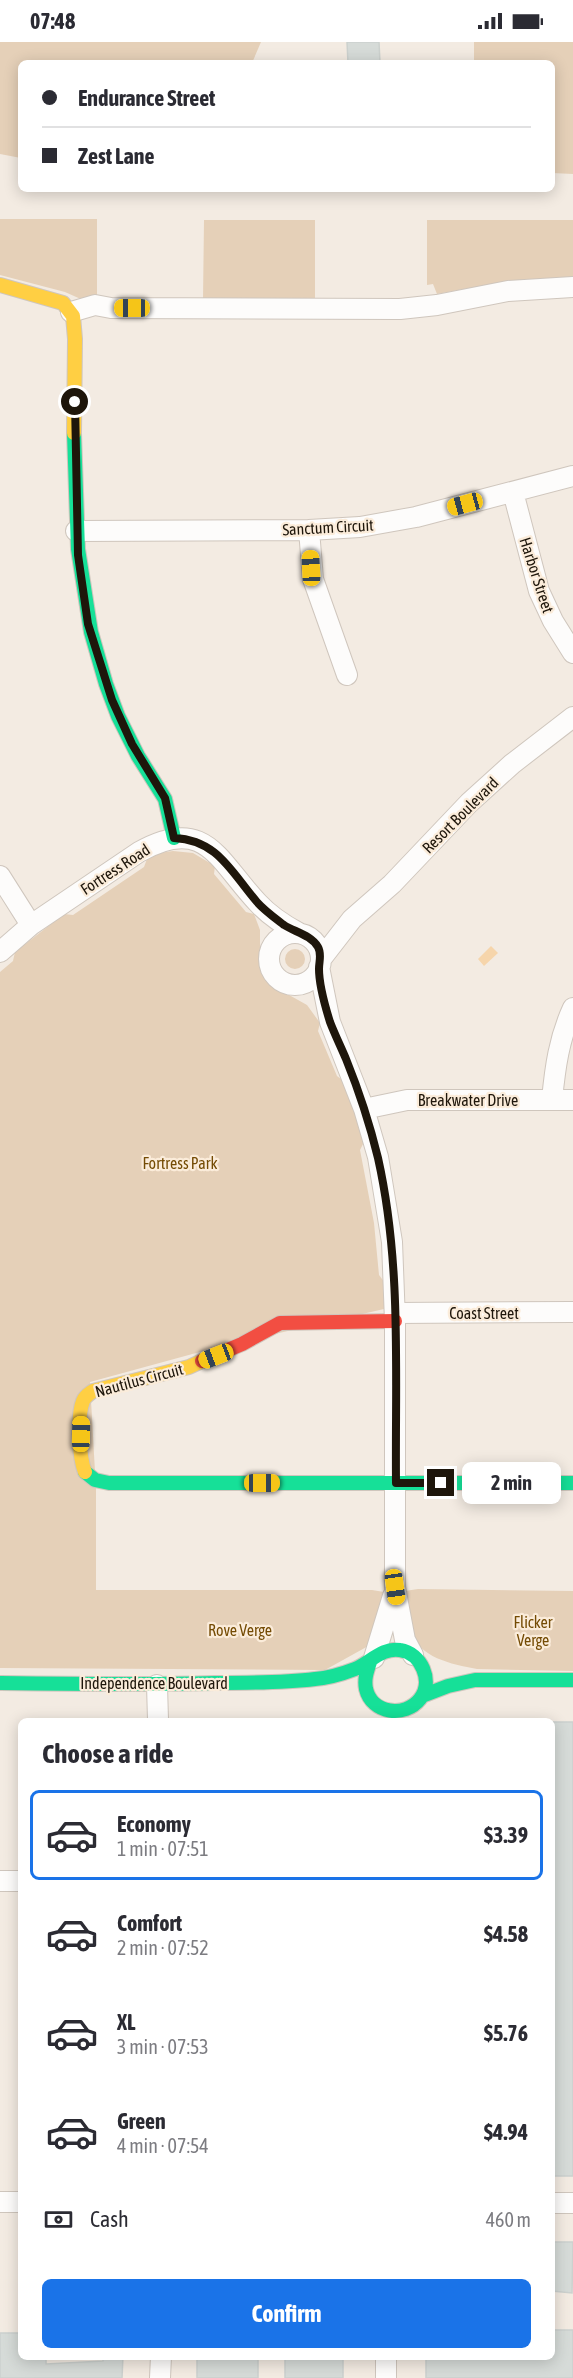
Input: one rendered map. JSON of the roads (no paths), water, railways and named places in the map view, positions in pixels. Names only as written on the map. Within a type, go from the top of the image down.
[{"type":"street","points":[[0,285],[63,303],[73,317],[76,531],[83,598],[102,675],[132,744],[165,798],[174,838],[197,841],[207,846],[272,916],[317,945],[330,1022],[364,1109],[378,1157],[392,1242],[395,1317],[395,1587],[405,1640],[417,1658],[426,1679],[415,1707]]},
{"type":"street","points":[[73,317],[96,316],[111,308],[400,309],[437,305],[508,291],[573,287]]},
{"type":"street","name":"Sanctum Circuit","points":[[76,531],[336,529],[397,521],[573,476]]},
{"type":"street","name":"Harbor Street","points":[[513,492],[539,591],[553,621],[573,653]]},
{"type":"street","points":[[309,530],[313,579],[347,675]]},
{"type":"street","name":"Resort Boulevard","points":[[320,963],[352,919],[392,884],[490,783],[537,743],[573,717]]},
{"type":"street","name":"Fortress Road","points":[[0,952],[31,925],[139,852],[174,838]]},
{"type":"street","points":[[0,876],[31,925]]},
{"type":"street","points":[[258,903],[270,950],[269,964],[272,971],[276,977],[289,984],[315,1006],[330,1022]]},
{"type":"street","name":"Resort Boulevard","points":[[303,934],[352,919]]},
{"type":"street","points":[[270,950],[279,938],[292,933],[303,934]]},
{"type":"street","points":[[289,984],[296,985],[310,980],[320,963]]},
{"type":"street","points":[[552,1100],[559,1049],[573,1008]]},
{"type":"street","name":"Breakwater Drive","points":[[364,1109],[407,1100],[573,1100]]},
{"type":"street","name":"Coast Street","points":[[395,1317],[573,1312]]},
{"type":"street","name":"Nautilus Circuit","points":[[395,1317],[287,1322],[189,1367],[93,1391],[82,1404],[82,1466],[89,1476],[100,1482],[109,1483],[573,1483]]},
{"type":"street","points":[[379,1710],[366,1692],[364,1682],[395,1587]]},
{"type":"street","points":[[372,1660],[380,1653],[397,1649],[442,1670],[475,1680]]},
{"type":"street","name":"Independence Boulevard","points":[[0,1683],[157,1685],[308,1680],[333,1677],[372,1660]]},
{"type":"street","name":"Independence Boulevard","points":[[308,1680],[335,1688]]},
{"type":"street","points":[[356,1695],[379,1710],[398,1712],[415,1707],[448,1686],[475,1680],[573,1680]]},
{"type":"street","points":[[157,1685],[158,1718]]},
{"type":"street","points":[[0,1881],[18,1881]]},
{"type":"street","points":[[0,2202],[18,2202]]},
{"type":"street","points":[[555,2203],[573,2203]]},
{"type":"street","points":[[160,2378],[161,2360]]},
{"type":"street","points":[[386,2360],[386,2378]]},
{"type":"park label","name":"Fortress Park","points":[[180,1163]]},
{"type":"park label","name":"Rove Verge","points":[[240,1630]]},
{"type":"park label","name":"Flicker Verge","points":[[533,1631]]}]
